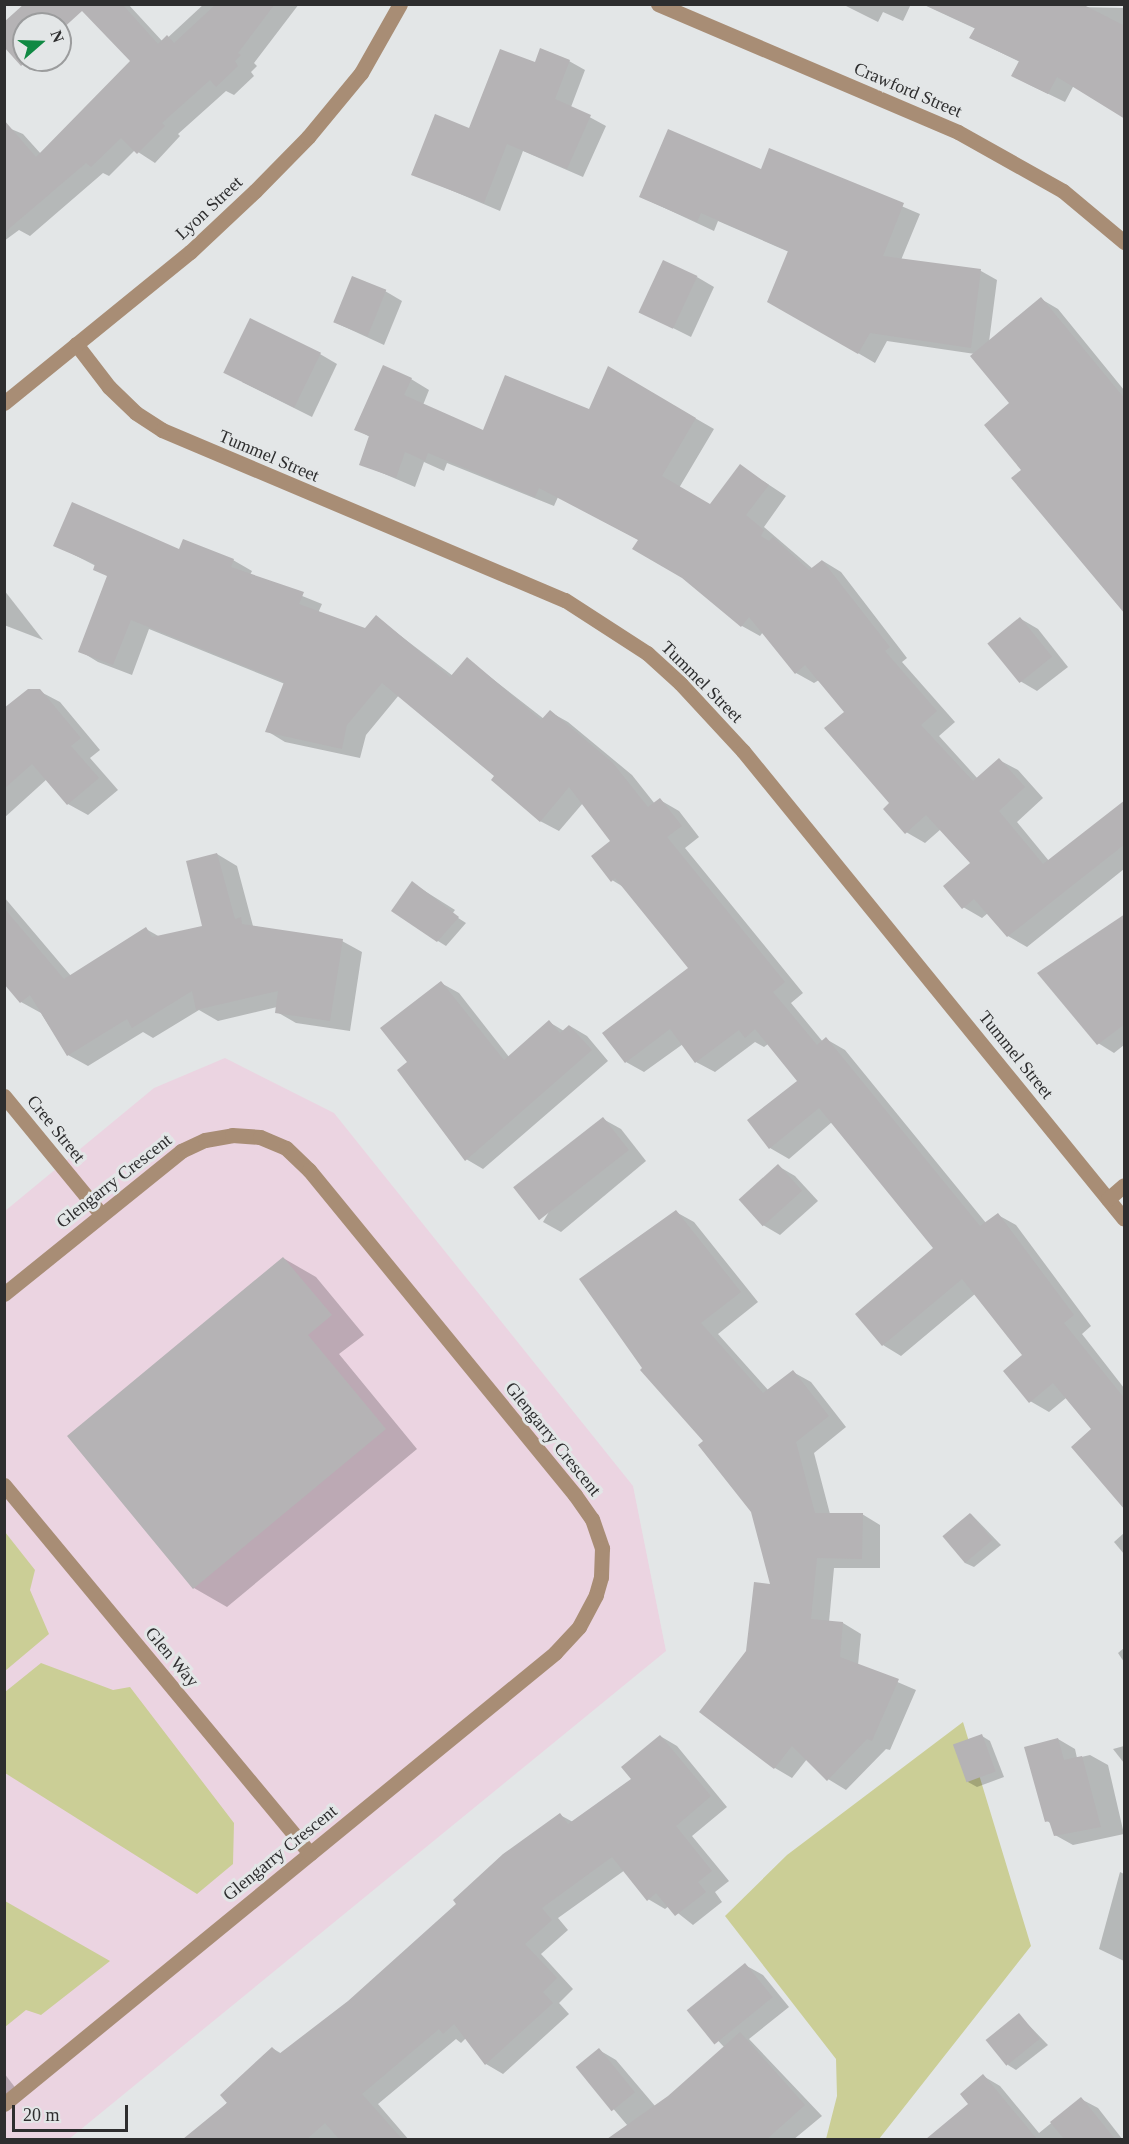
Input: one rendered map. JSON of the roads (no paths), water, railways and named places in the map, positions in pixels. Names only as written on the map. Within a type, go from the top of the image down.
[{"type":"street","name":"Lyon Street","points":[[4,403],[190,252],[308,137],[361,73],[400,4]]},
{"type":"street","name":"Crawford Street","points":[[658,4],[958,132],[1063,191],[1125,242]]},
{"type":"street","name":"Tummel Street","points":[[76,344],[109,387],[136,413],[162,430],[566,600],[647,653],[680,683],[743,751],[1125,1219]]},
{"type":"street","name":"Cree Street","points":[[4,1096],[101,1214]]},
{"type":"street","name":"Glengarry Crescent","points":[[4,1294],[181,1151],[205,1140],[232,1135],[260,1137],[286,1148],[309,1170],[575,1495],[592,1519],[602,1548],[602,1577],[596,1595],[579,1628],[555,1653],[4,2104]]},
{"type":"street","points":[[1108,1199],[1125,1185]]},
{"type":"street","name":"Glen Way","points":[[4,1485],[310,1853]]}]
